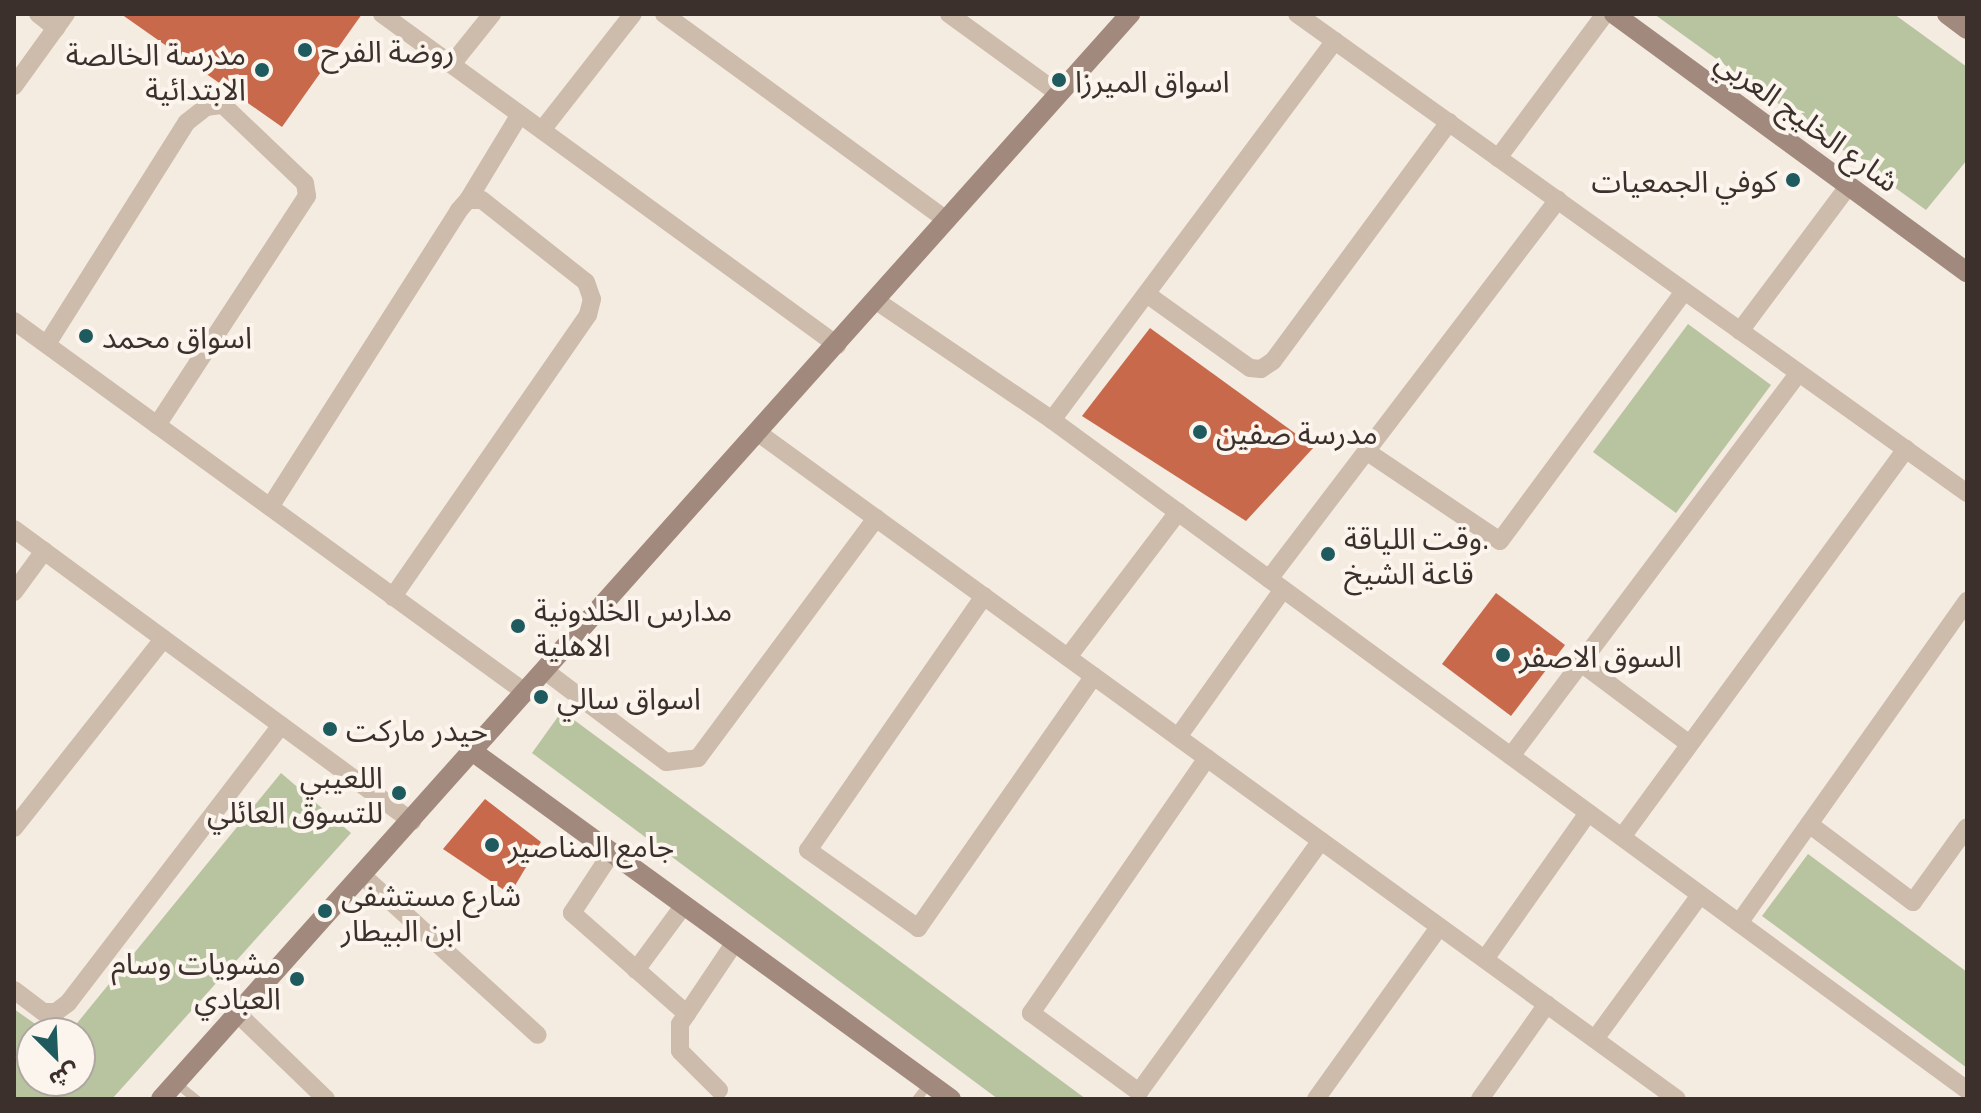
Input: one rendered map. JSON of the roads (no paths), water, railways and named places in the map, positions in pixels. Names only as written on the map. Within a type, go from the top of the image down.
[{"type":"street","points":[[14,86],[61,21],[38,14]]},
{"type":"street","points":[[382,14],[837,345]]},
{"type":"street","points":[[452,64],[492,14]]},
{"type":"street","points":[[542,130],[633,14]]},
{"type":"street","points":[[664,14],[947,220]]},
{"type":"street","points":[[949,14],[1059,94]]},
{"type":"street","points":[[161,1099],[1130,14]]},
{"type":"street","points":[[1297,14],[1967,493]]},
{"type":"street","points":[[1498,158],[1605,14]]},
{"type":"street","name":"شارع الخليج العربي","points":[[1614,14],[1847,188],[1967,272]]},
{"type":"street","points":[[1947,14],[1967,29]]},
{"type":"street","points":[[1052,420],[1335,41]]},
{"type":"street","points":[[47,344],[187,122],[206,107],[223,105],[305,183],[307,196],[157,425]]},
{"type":"street","points":[[270,507],[520,114]]},
{"type":"street","points":[[1148,295],[1250,368],[1261,369],[1273,361],[1449,122]]},
{"type":"street","points":[[1740,331],[1847,188]]},
{"type":"street","points":[[393,597],[588,315],[592,299],[586,282],[482,200],[468,200]]},
{"type":"street","points":[[1178,737],[1366,451],[1558,200]]},
{"type":"street","points":[[1366,451],[1500,541],[1684,291]]},
{"type":"street","points":[[875,300],[1052,420],[1967,1090]]},
{"type":"street","points":[[14,321],[526,693]]},
{"type":"street","points":[[1511,756],[1799,373]]},
{"type":"street","points":[[757,432],[1595,1039],[1657,1093],[1677,1099]]},
{"type":"street","points":[[1622,837],[1906,449]]},
{"type":"street","points":[[1068,657],[1178,512]]},
{"type":"street","points":[[544,670],[666,762],[698,758],[876,518]]},
{"type":"street","points":[[14,529],[412,821]]},
{"type":"street","points":[[14,592],[44,551]]},
{"type":"street","points":[[984,596],[808,850],[918,928],[1094,676]]},
{"type":"street","points":[[1739,923],[1967,601]]},
{"type":"street","points":[[14,828],[163,639]]},
{"type":"street","points":[[1581,663],[1688,743]]},
{"type":"street","points":[[14,990],[43,1012],[56,1012],[68,1003],[281,725]]},
{"type":"street","points":[[472,751],[735,942],[922,1091],[951,1099]]},
{"type":"street","points":[[1207,758],[1031,1013],[1139,1092],[1321,841]]},
{"type":"street","points":[[1485,959],[1588,813]]},
{"type":"street","points":[[1809,824],[1913,902],[1967,827]]},
{"type":"street","points":[[612,852],[572,913],[687,1014]]},
{"type":"street","points":[[363,876],[538,1035]]},
{"type":"street","points":[[1595,1039],[1700,895]]},
{"type":"street","points":[[636,970],[684,905]]},
{"type":"street","points":[[1316,1099],[1439,927]]},
{"type":"street","points":[[719,1090],[680,1051],[680,1024],[735,942]]},
{"type":"street","points":[[1480,1099],[1547,1004]]},
{"type":"street","points":[[239,1015],[326,1099]]},
{"type":"lane","points":[[176,1083],[196,1099]]},
{"type":"place","name":"روضة الفرح","points":[[305,50]]},
{"type":"place","name":"مدرسة الخالصة الابتدائية","points":[[262,70]]},
{"type":"place","name":"اسواق الميرزا","points":[[1059,80]]},
{"type":"place","name":"كوفي الجمعيات","points":[[1793,180]]},
{"type":"place","name":"اسواق محمد","points":[[86,336]]},
{"type":"place","name":"مدرسة صفين","points":[[1200,432]]},
{"type":"place","name":"وقت اللياقة. قاعة الشيخ","points":[[1328,554]]},
{"type":"place","name":"مدارس الخلدونية الاهلية","points":[[518,626]]},
{"type":"place","name":"السوق الاصفر","points":[[1503,655]]},
{"type":"place","name":"اسواق سالي","points":[[541,697]]},
{"type":"place","name":"حيدر ماركت","points":[[330,729]]},
{"type":"place","name":"اللعيبي للتسوق العائلي","points":[[399,793]]},
{"type":"place","name":"جامع المناصير","points":[[492,845]]},
{"type":"place","name":"شارع مستشفى ابن البيطار","points":[[325,911]]},
{"type":"place","name":"مشويات وسام العبادي","points":[[297,979]]}]
